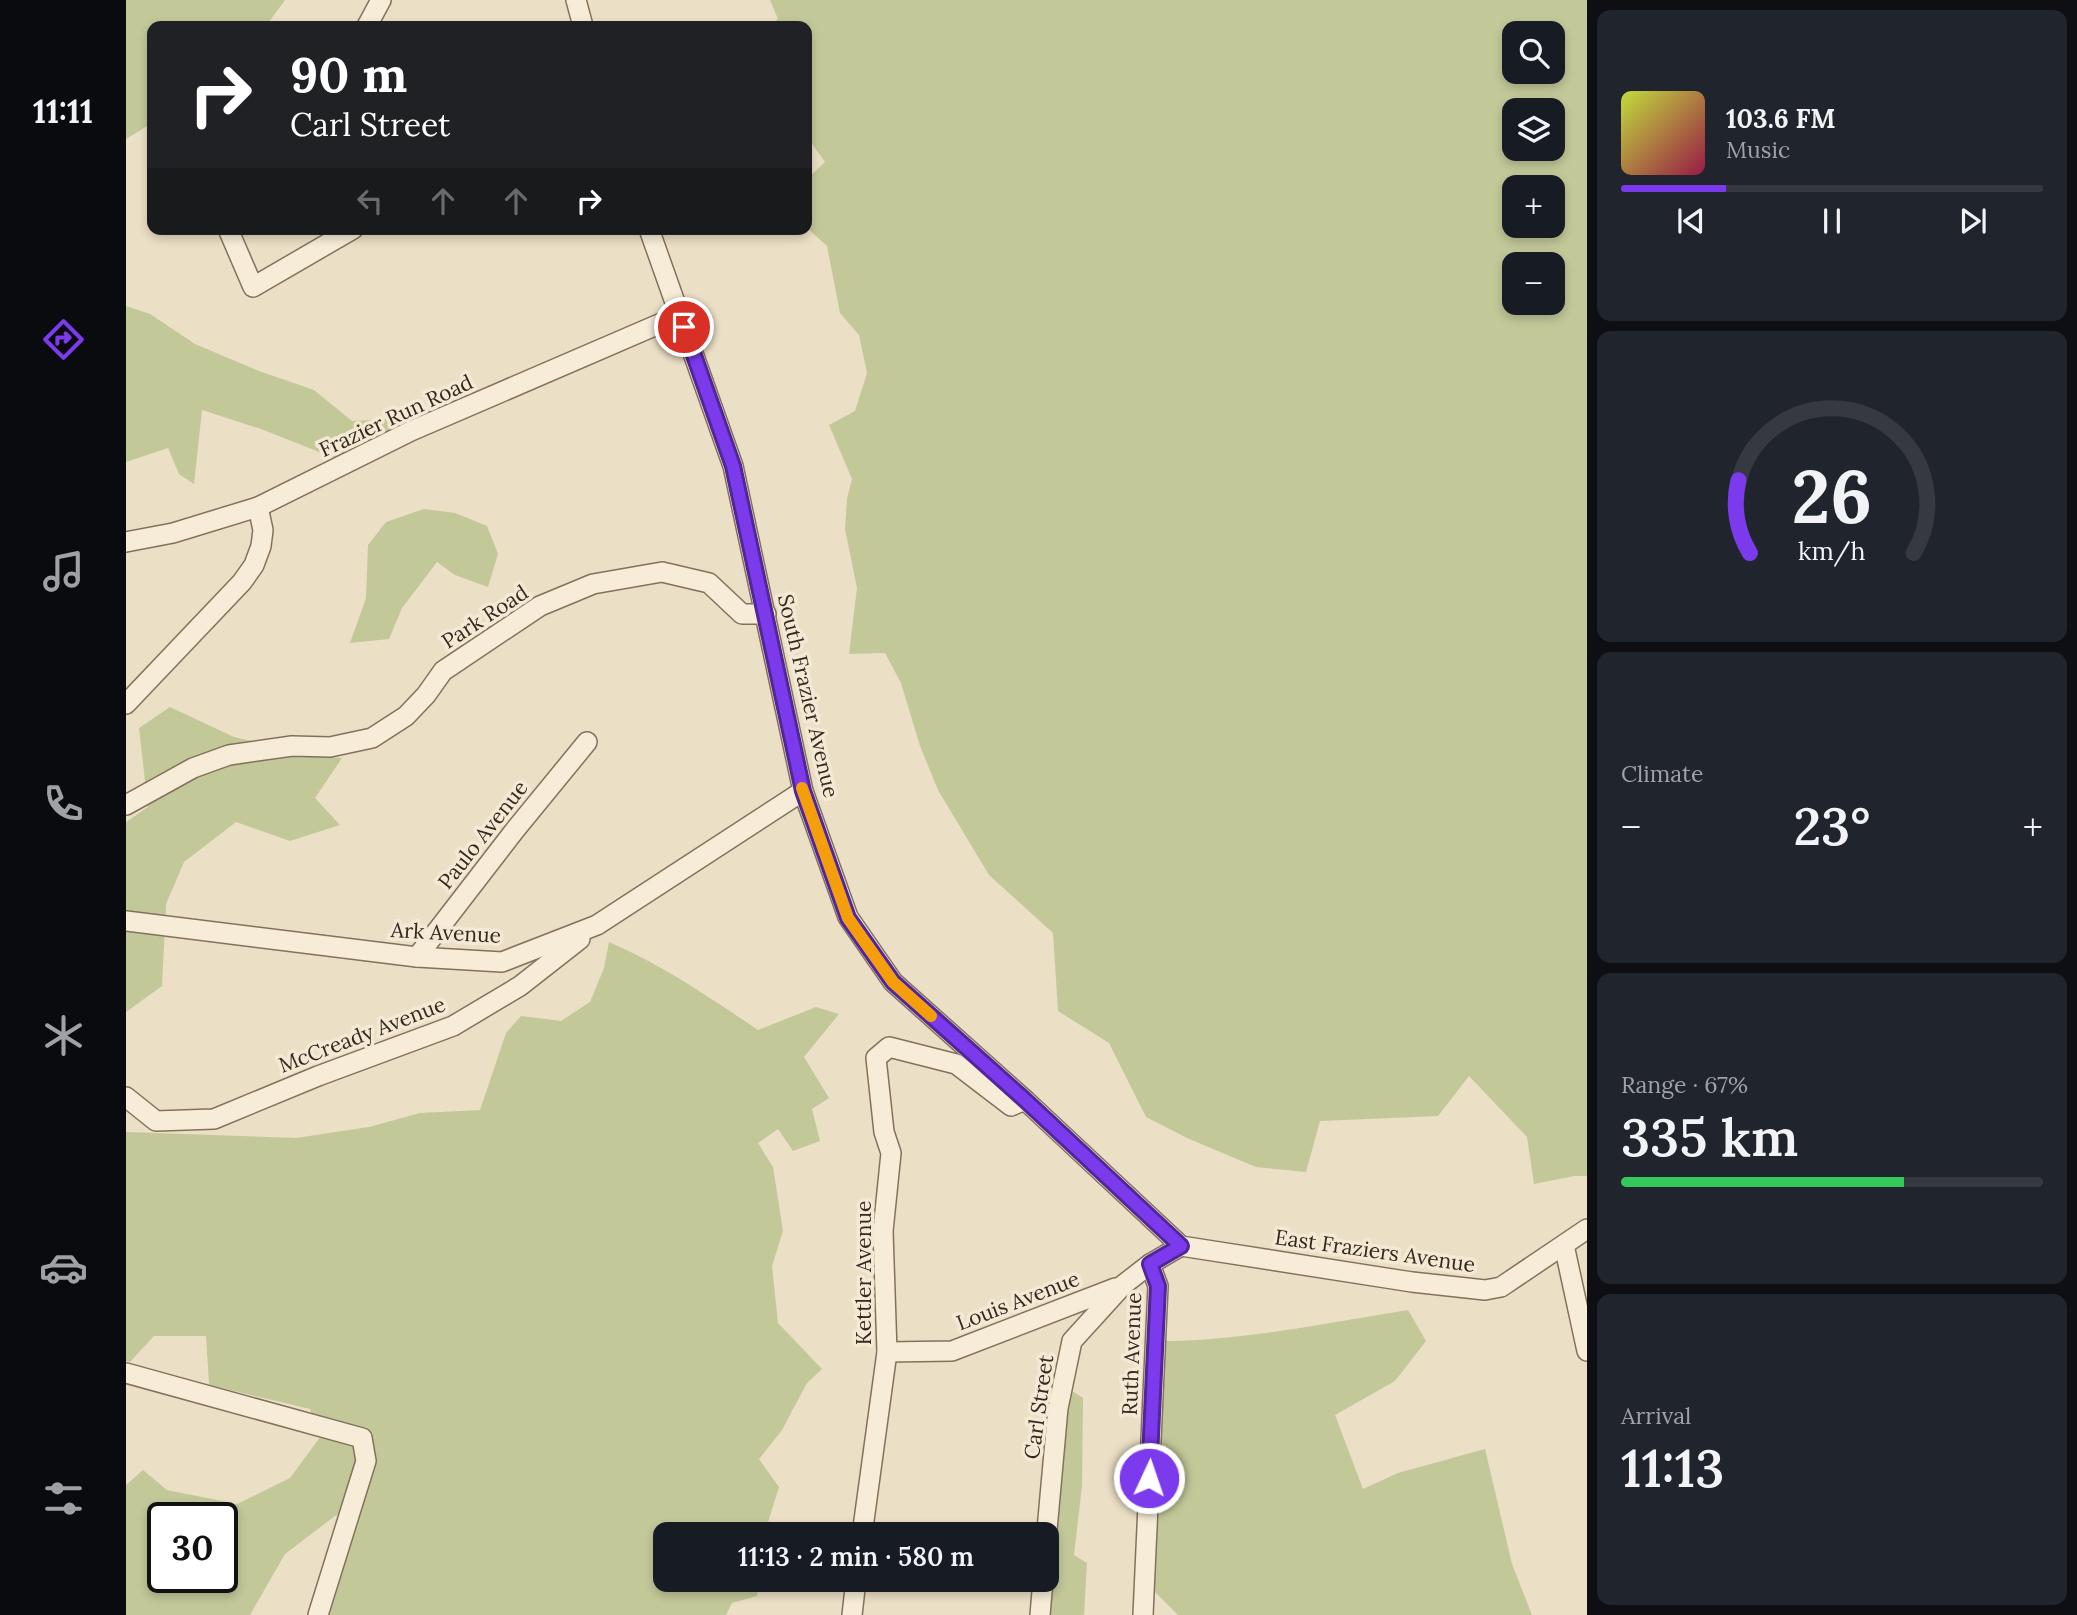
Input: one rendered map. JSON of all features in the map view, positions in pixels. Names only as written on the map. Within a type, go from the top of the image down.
[{"type":"street","points":[[370,21],[381,0]]},
{"type":"street","points":[[576,0],[582,21]]},
{"type":"street","points":[[231,235],[253,287],[343,235]]},
{"type":"street","name":"South Frazier Avenue","points":[[651,235],[733,466],[803,791],[848,918],[893,982],[1025,1100],[1181,1246]]},
{"type":"street","name":"Frazier Run Road","points":[[126,542],[173,533],[258,507],[411,431],[680,315]]},
{"type":"street","points":[[126,705],[242,582],[254,565],[263,530],[258,507]]},
{"type":"street","name":"Park Road","points":[[126,805],[193,768],[229,755],[292,746],[330,747],[372,738],[406,716],[426,695],[443,671],[540,606],[593,584],[662,572],[709,583],[742,614],[766,614]]},
{"type":"street","name":"Paulo Avenue","points":[[417,957],[587,742]]},
{"type":"street","name":"Ark Avenue","points":[[126,922],[417,957],[502,962],[597,925],[803,791]]},
{"type":"street","name":"McCready Avenue","points":[[126,1097],[156,1121],[214,1119],[318,1076],[453,1026],[520,986],[597,925]]},
{"type":"street","name":"Kettler Avenue","points":[[864,1522],[887,1352],[883,1231],[891,1153],[884,1132],[876,1058],[889,1046],[956,1064],[1011,1106],[1025,1100]]},
{"type":"street","name":"East Fraziers Avenue","points":[[1181,1246],[1412,1282],[1485,1290],[1502,1287],[1587,1229]]},
{"type":"street","points":[[1564,1245],[1587,1351]]},
{"type":"street","name":"Carl Street","points":[[1048,1522],[1058,1408],[1072,1341],[1122,1284],[1181,1246]]},
{"type":"street","name":"Ruth Avenue","points":[[1143,1615],[1158,1286],[1150,1264]]},
{"type":"street","name":"Louis Avenue","points":[[887,1352],[951,1351],[1032,1322],[1122,1284]]},
{"type":"street","points":[[126,1374],[362,1438],[366,1461],[318,1615]]},
{"type":"street","points":[[852,1615],[855,1592]]},
{"type":"street","points":[[1040,1615],[1042,1592]]},
{"type":"green space","points":[[126,0],[285,0],[270,21],[147,21],[147,126],[126,139]]},
{"type":"green space","points":[[770,0],[1587,0],[1587,1176],[1534,1184],[1527,1137],[1469,1076],[1438,1116],[1320,1121],[1306,1172],[1256,1167],[1187,1138],[1146,1117],[1109,1043],[1058,1011],[1053,933],[989,875],[938,790],[920,746],[901,683],[885,653],[849,654],[857,588],[845,529],[847,499],[852,479],[829,425],[855,411],[867,373],[859,335],[840,313],[827,246],[812,232],[812,174],[825,162],[812,144],[812,21],[775,21],[778,19]]},
{"type":"green space","points":[[126,306],[150,314],[195,344],[259,371],[314,390],[352,421],[409,418],[387,439],[337,459],[261,429],[202,410],[194,484],[179,474],[168,448],[126,462]]},
{"type":"green space","points":[[424,509],[455,513],[487,526],[498,554],[488,587],[455,575],[437,562],[402,608],[389,639],[350,643],[366,598],[368,545],[386,522]]},
{"type":"green space","points":[[170,707],[234,737],[314,756],[342,758],[315,798],[340,825],[290,841],[236,822],[184,862],[166,904],[162,986],[126,1012],[126,822],[148,807],[139,728]]},
{"type":"green space","points":[[609,942],[667,971],[758,1030],[816,1007],[839,1014],[804,1057],[829,1098],[812,1109],[820,1141],[793,1151],[778,1129],[758,1143],[773,1167],[783,1231],[772,1266],[778,1323],[822,1369],[807,1383],[782,1430],[759,1459],[779,1487],[768,1522],[653,1522],[653,1592],[758,1592],[757,1596],[732,1603],[726,1615],[318,1615],[353,1510],[335,1516],[285,1554],[250,1615],[126,1615],[126,1485],[143,1470],[167,1490],[227,1502],[147,1502],[147,1593],[238,1593],[238,1504],[290,1478],[321,1436],[310,1409],[209,1385],[206,1336],[154,1336],[130,1362],[126,1361],[126,1132],[296,1138],[369,1127],[420,1113],[480,1110],[506,1033],[521,1016],[561,1021],[590,1002],[604,968]]},
{"type":"green space","points":[[1408,1310],[1426,1341],[1395,1381],[1335,1415],[1363,1489],[1398,1473],[1485,1449],[1512,1564],[1532,1615],[1178,1615],[1154,1591],[1160,1341],[1253,1335]]},
{"type":"green space","points":[[1069,1389],[1083,1398],[1082,1486],[1074,1555],[1087,1563],[1084,1615],[1045,1615],[1046,1592],[1059,1592],[1059,1522],[1052,1522]]},
{"type":"slow traffic","points":[[802,788],[848,918],[893,982],[931,1016]]},
{"type":"route","points":[[684,327],[733,466],[803,791],[848,918],[893,982],[1025,1100],[1181,1246],[1150,1264],[1158,1286],[1149,1478]]}]
